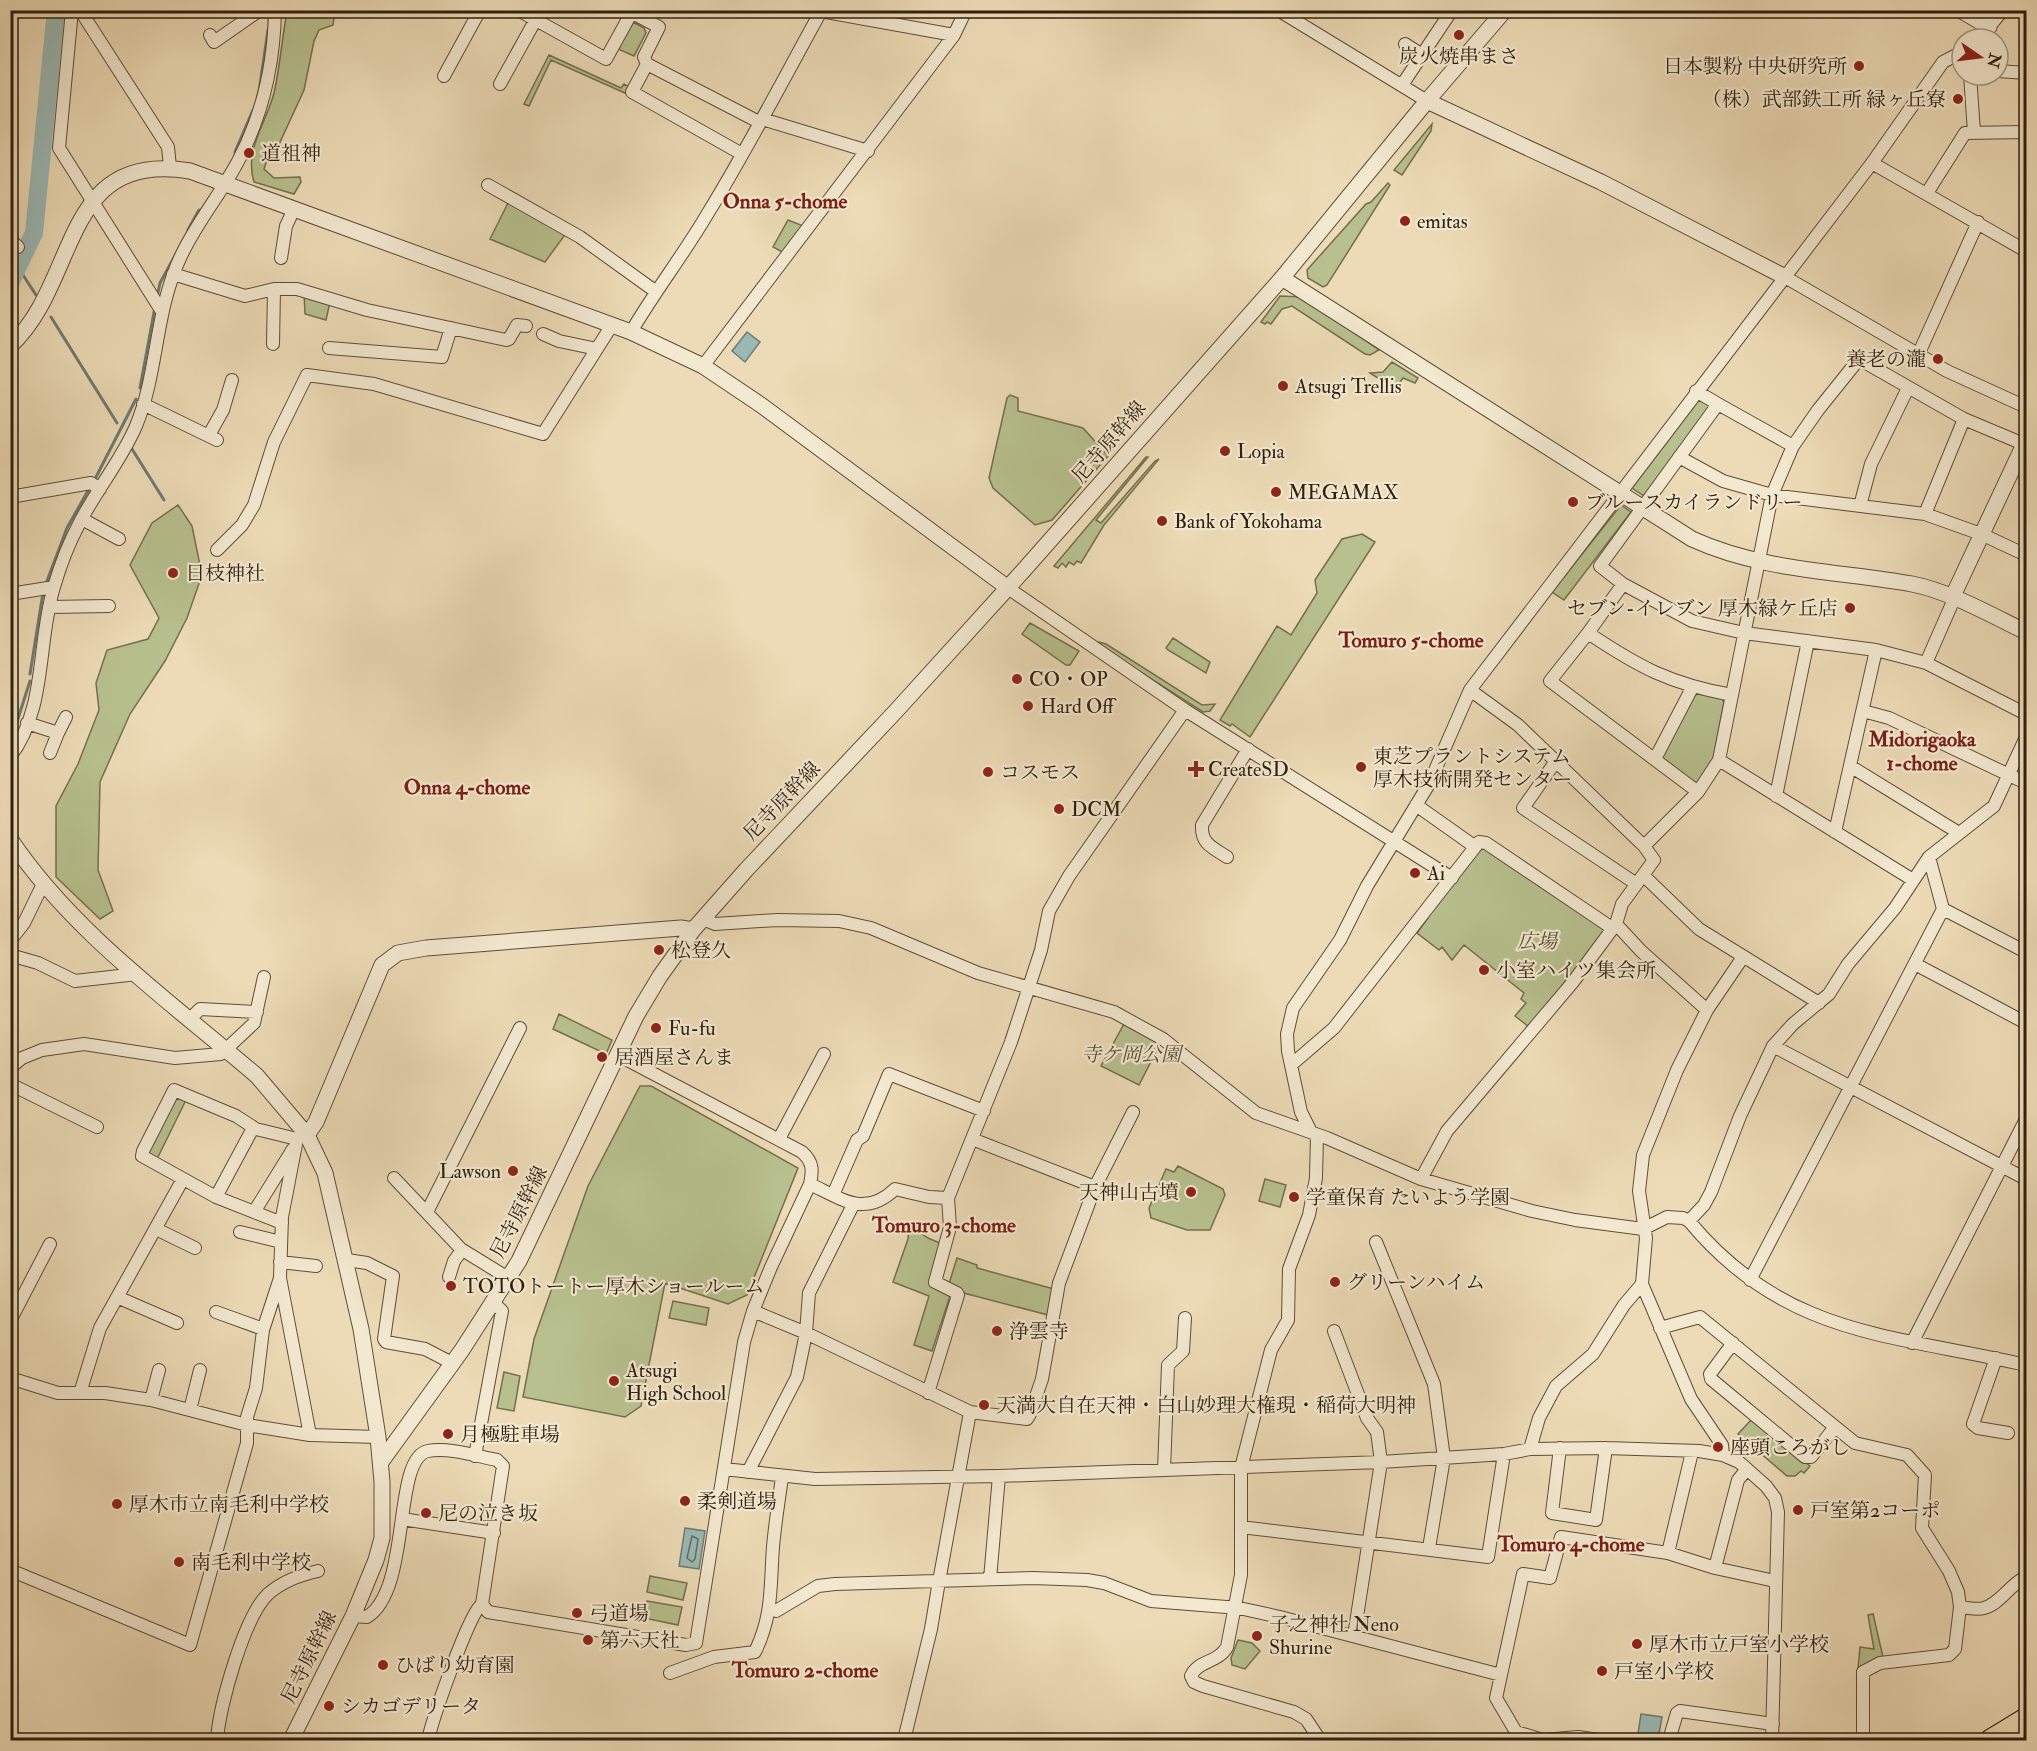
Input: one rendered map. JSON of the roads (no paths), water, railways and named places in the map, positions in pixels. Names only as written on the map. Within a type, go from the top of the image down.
[{"type":"main road","points":[[1990,1740],[2026,1718]]},
{"type":"street","points":[[72,10],[59,148],[157,304]]},
{"type":"street","points":[[80,10],[168,147],[170,167]]},
{"type":"street","points":[[214,42],[260,10]]},
{"type":"street","points":[[10,757],[27,723],[40,676],[54,587],[82,519],[136,426],[143,404],[157,304],[182,253],[225,183],[256,123],[266,96],[275,10]]},
{"type":"street","points":[[444,76],[480,10]]},
{"type":"street","points":[[518,10],[538,15],[606,59],[630,11],[659,27],[644,57],[647,64],[760,121],[868,151]]},
{"type":"street","points":[[703,366],[954,35],[966,10]]},
{"type":"street","points":[[1402,85],[1452,10]]},
{"type":"street","name":"尼寺原幹線","points":[[291,1740],[352,1616],[376,1560],[382,1538],[381,1462],[494,1303],[537,1229],[647,996],[698,925],[1008,588],[1282,278],[1427,101],[1506,10]]},
{"type":"street","points":[[1960,10],[1989,27],[2003,10]]},
{"type":"street","points":[[1282,11],[1427,101],[1601,182],[1785,277],[1947,371],[2026,407]]},
{"type":"street","points":[[631,332],[655,291],[666,279],[709,213],[817,12],[954,35]]},
{"type":"street","points":[[500,84],[538,15]]},
{"type":"street","points":[[1405,44],[1422,55]]},
{"type":"street","points":[[1320,1740],[1306,1719],[1294,1712],[1194,1682],[1191,1676],[1194,1669],[1214,1660],[1226,1651],[1236,1609],[1240,1575],[1241,1468],[1271,1350],[1288,1320],[1288,1269],[1309,1215],[1316,1178],[1314,1133],[1301,1112],[1287,1034],[1297,999],[1340,940],[1416,805],[1453,732],[1470,690],[1872,163],[1943,62],[1950,58]]},
{"type":"street","points":[[647,64],[632,92],[742,154]]},
{"type":"street","points":[[2010,72],[2026,73]]},
{"type":"street","points":[[1971,87],[1974,132]]},
{"type":"street","points":[[1927,193],[1965,133],[2026,132]]},
{"type":"street","points":[[1872,163],[2026,251]]},
{"type":"street","points":[[10,346],[26,332],[41,309],[70,242],[92,201],[108,185],[128,174],[145,169],[170,167],[225,183],[631,332],[703,366],[761,405],[1008,588],[1185,710],[1395,839],[1452,878]]},
{"type":"street","points":[[488,185],[580,237],[655,291]]},
{"type":"street","points":[[280,258],[286,226],[294,209]]},
{"type":"street","points":[[1919,353],[1977,222]]},
{"type":"street","points":[[172,274],[245,296],[274,289],[297,289],[367,310],[506,340],[517,325],[526,326]]},
{"type":"street","points":[[1282,278],[1700,543],[1758,561],[1799,569],[1915,584],[2026,632]]},
{"type":"street","points":[[273,344],[274,289]]},
{"type":"street","points":[[217,550],[242,525],[255,505],[274,442],[307,375],[374,384],[543,434],[612,325]]},
{"type":"street","points":[[329,348],[442,357],[451,328]]},
{"type":"street","points":[[543,334],[559,341],[597,348]]},
{"type":"street","points":[[1644,846],[1698,792],[1719,760],[1772,495],[1793,446],[1818,410],[1859,359],[1964,418],[2026,443],[1981,534],[1926,663]]},
{"type":"street","points":[[143,404],[213,437],[232,387]]},
{"type":"street","points":[[1860,506],[1871,464],[1908,388]]},
{"type":"street","points":[[1696,391],[1793,446]]},
{"type":"street","points":[[1718,404],[1600,566],[1623,584],[1692,621],[1744,633],[1876,650],[1926,663],[2026,714]]},
{"type":"street","points":[[1925,514],[1964,418]]},
{"type":"street","points":[[1679,458],[1723,481],[1772,495],[1925,514],[1981,534],[2026,555]]},
{"type":"street","points":[[10,497],[91,483],[100,489]]},
{"type":"street","points":[[82,519],[119,539]]},
{"type":"street","points":[[1623,584],[1550,681],[1698,792]]},
{"type":"street","points":[[10,594],[54,587]]},
{"type":"street","points":[[49,608],[103,604]]},
{"type":"street","points":[[1588,633],[1643,669],[1692,688],[1732,695]]},
{"type":"street","points":[[1776,796],[1808,641]]},
{"type":"street","points":[[1835,832],[1876,650]]},
{"type":"street","points":[[1655,759],[1692,688]]},
{"type":"street","points":[[1421,1179],[1447,1131],[1573,982],[1614,926],[1622,904],[1654,860],[1644,846],[1518,725],[1470,690]]},
{"type":"street","points":[[928,1393],[958,1296],[957,1293],[935,1282],[950,1227],[948,1198],[984,1111],[1030,987],[1041,950],[1048,911],[1185,710]]},
{"type":"street","points":[[1863,711],[1889,717],[2026,783]]},
{"type":"street","points":[[50,753],[66,717]]},
{"type":"street","points":[[27,723],[58,733]]},
{"type":"street","points":[[1689,1221],[1704,1205],[1711,1192],[1744,1106],[1773,1046],[1793,1024],[1819,1003],[1895,908],[1929,857],[1994,806],[2026,737]]},
{"type":"street","points":[[1226,858],[1201,838],[1202,825],[1225,796],[1248,749]]},
{"type":"street","points":[[1719,760],[1913,880]]},
{"type":"street","points":[[1556,761],[1523,808],[1639,879],[1687,921],[1819,1003]]},
{"type":"street","points":[[1850,766],[1959,833]]},
{"type":"street","points":[[1416,805],[1474,846]]},
{"type":"street","points":[[10,839],[43,884],[137,974],[264,1083],[299,1141],[325,1173],[347,1260],[381,1462]]},
{"type":"street","points":[[1291,1065],[1334,1028],[1479,842],[1486,843],[1551,890],[1614,926],[1707,1010]]},
{"type":"street","points":[[1750,1280],[1943,909],[1929,857]]},
{"type":"street","points":[[10,940],[24,922],[43,884]]},
{"type":"street","points":[[1943,909],[2026,952]]},
{"type":"street","points":[[254,1212],[299,1141],[316,1122],[382,965],[398,953],[426,948],[698,925],[777,920],[856,924],[978,973],[1114,1012],[1163,1039],[1256,1113],[1314,1133],[1421,1179],[1532,1211],[1575,1220],[1643,1229],[1667,1217],[1683,1218],[1689,1221],[1710,1246],[1750,1280],[1790,1304],[1835,1324],[1912,1343],[2026,1365]]},
{"type":"street","points":[[10,955],[38,963],[75,981],[137,974]]},
{"type":"street","points":[[1723,1455],[1722,1445],[1690,1399],[1642,1284],[1646,1257],[1639,1191],[1643,1155],[1677,1070],[1707,1010],[1743,957]]},
{"type":"street","points":[[1915,964],[2026,1023]]},
{"type":"street","points":[[10,1068],[22,1058],[42,1050],[84,1044],[175,1059],[221,1054],[254,1023],[264,977]]},
{"type":"street","points":[[191,1018],[200,1009],[257,1012]]},
{"type":"street","points":[[427,1212],[520,1028]]},
{"type":"street","points":[[1773,1046],[2026,1179]]},
{"type":"street","points":[[779,1139],[824,1054]]},
{"type":"street","points":[[352,1616],[367,1617],[379,1608],[384,1599],[392,1579],[404,1493],[419,1456],[426,1451],[439,1450],[496,1460],[503,1466],[482,1604],[488,1612],[686,1645],[696,1643],[744,1342],[753,1311],[810,1184],[813,1172],[808,1158],[779,1139],[618,1055]]},
{"type":"street","points":[[833,1195],[857,1140],[863,1137],[890,1074],[984,1111]]},
{"type":"street","points":[[10,1084],[97,1127]]},
{"type":"street","points":[[282,1223],[216,1197],[142,1156],[174,1090],[236,1116],[253,1128],[299,1141]]},
{"type":"street","points":[[753,1311],[806,1333],[970,1413],[1027,1419],[1044,1370],[1058,1286],[1095,1187],[1133,1112]]},
{"type":"street","points":[[1912,1343],[2026,1119]]},
{"type":"street","points":[[216,1197],[253,1128]]},
{"type":"street","points":[[972,1139],[1095,1187]]},
{"type":"street","points":[[299,1141],[282,1223],[280,1278],[310,1436]]},
{"type":"street","points":[[394,1178],[462,1250],[508,1278]]},
{"type":"street","points":[[80,1393],[100,1328],[183,1179]]},
{"type":"street","points":[[810,1184],[853,1205],[885,1199],[896,1189],[929,1197],[948,1198]]},
{"type":"street","points":[[748,1472],[797,1377],[806,1333],[809,1293],[853,1205]]},
{"type":"street","points":[[156,1229],[195,1248]]},
{"type":"street","points":[[240,1232],[281,1242]]},
{"type":"street","points":[[1376,1242],[1434,1384],[1444,1458],[1429,1548]]},
{"type":"street","points":[[10,1321],[50,1244]]},
{"type":"street","points":[[449,1277],[454,1261],[462,1250]]},
{"type":"street","points":[[347,1260],[367,1263],[393,1276],[384,1339],[386,1342],[425,1349],[452,1363]]},
{"type":"street","points":[[280,1262],[316,1266]]},
{"type":"street","points":[[10,1570],[190,1645],[247,1443],[247,1425],[256,1388],[263,1329],[280,1278]]},
{"type":"street","points":[[1530,1449],[1539,1418],[1556,1386],[1593,1354],[1624,1305],[1642,1284]]},
{"type":"street","points":[[117,1297],[161,1321],[177,1323]]},
{"type":"street","points":[[475,1456],[502,1311],[494,1303]]},
{"type":"street","points":[[216,1312],[263,1329]]},
{"type":"street","points":[[1660,1328],[1700,1317],[1855,1443],[1907,1455],[1925,1475],[1922,1528],[1949,1570],[1958,1592],[1960,1607],[1955,1649],[1949,1655],[1880,1663],[1863,1672],[1863,1740]]},
{"type":"street","points":[[1164,1470],[1168,1365],[1184,1351],[1185,1318]]},
{"type":"street","points":[[1334,1331],[1358,1384],[1367,1418],[1379,1432],[1381,1462],[1354,1636]]},
{"type":"street","points":[[1733,1343],[1710,1374],[1711,1379],[1805,1456],[1811,1457],[1835,1427]]},
{"type":"street","points":[[1996,1358],[1973,1424],[1978,1428],[2008,1432]]},
{"type":"street","points":[[151,1400],[159,1370]]},
{"type":"street","points":[[190,1410],[200,1370]]},
{"type":"street","points":[[11,1379],[58,1393],[151,1400],[247,1425],[310,1436],[378,1437]]},
{"type":"street","points":[[904,1740],[926,1653],[970,1413]]},
{"type":"street","points":[[724,1469],[815,1479],[1241,1468],[1381,1462],[1560,1448],[1606,1448],[1723,1455],[1739,1462],[1775,1498],[1778,1541],[1772,1740]]},
{"type":"street","points":[[1560,1448],[1552,1513],[1596,1520],[1606,1448]]},
{"type":"street","points":[[1668,1553],[1692,1452]]},
{"type":"street","points":[[1241,1527],[1490,1555],[1504,1454]]},
{"type":"street","points":[[1715,1568],[1738,1480],[1747,1469]]},
{"type":"street","points":[[990,1579],[999,1476]]},
{"type":"street","points":[[670,1673],[714,1657],[755,1652],[765,1631],[771,1609],[773,1546],[782,1477]]},
{"type":"street","points":[[402,1519],[494,1533]]},
{"type":"street","points":[[1599,1740],[1578,1737],[1543,1740],[1516,1732],[1496,1698],[1523,1574],[1550,1578],[1561,1537],[1668,1553],[1715,1568],[1775,1581]]},
{"type":"street","points":[[217,1740],[218,1722],[245,1632],[266,1596],[282,1583],[318,1571]]},
{"type":"street","points":[[1960,1607],[1982,1609],[1990,1606],[2016,1581],[2026,1577]]},
{"type":"street","points":[[771,1609],[776,1611],[818,1586],[990,1579],[1087,1580],[1104,1583],[1151,1601],[1236,1609],[1354,1636],[1501,1675]]},
{"type":"street","points":[[428,1740],[473,1617],[477,1607],[482,1604]]},
{"type":"street","points":[[1669,1740],[1677,1713],[1680,1711],[1720,1714],[1773,1724]]},
{"type":"street","points":[[891,1740],[987,1740]]},
{"type":"water","points":[[747,332],[760,342],[745,362],[732,351]]},
{"type":"water","points":[[685,1528],[705,1531],[699,1569],[679,1566]]},
{"type":"water","points":[[1641,1714],[1662,1717],[1658,1740],[1637,1740]]},
{"type":"waterway","points":[[10,283],[34,233],[56,10]]},
{"type":"waterway","points":[[259,92],[268,30]]},
{"type":"waterway","points":[[235,152],[253,110]]},
{"type":"waterway","points":[[188,230],[199,210]]},
{"type":"waterway","points":[[23,246],[28,250]]},
{"type":"waterway","points":[[157,297],[160,283],[177,252]]},
{"type":"waterway","points":[[10,255],[36,295]]},
{"type":"waterway","points":[[140,388],[155,307]]},
{"type":"waterway","points":[[51,317],[117,423]]},
{"type":"waterway","points":[[95,479],[136,399]]},
{"type":"waterway","points":[[132,449],[164,500]]},
{"type":"waterway","points":[[47,581],[67,528],[89,489]]},
{"type":"waterway","points":[[30,674],[43,593]]},
{"type":"waterway","points":[[14,731],[30,681]]},
{"type":"place","name":"炭火焼串まさ","points":[[1459,35]]},
{"type":"place","name":"日本製粉 中央研究所","points":[[1859,66]]},
{"type":"place","name":"（株）武部鉄工所 緑ヶ丘寮","points":[[1958,99]]},
{"type":"place","name":"道祖神","points":[[249,153]]},
{"type":"place","name":"emitas","points":[[1405,221]]},
{"type":"place","name":"養老の瀧","points":[[1938,359]]},
{"type":"place","name":"Atsugi Trellis","points":[[1283,386]]},
{"type":"place","name":"Lopia","points":[[1225,451]]},
{"type":"place","name":"MEGAMAX","points":[[1276,492]]},
{"type":"place","name":"ブルースカイランドリー","points":[[1573,502]]},
{"type":"place","name":"Bank of Yokohama","points":[[1162,521]]},
{"type":"place","name":"日枝神社","points":[[173,573]]},
{"type":"place","name":"セブン-イレブン 厚木緑ケ丘店","points":[[1850,608]]},
{"type":"place","name":"CO・OP","points":[[1017,679]]},
{"type":"place","name":"Hard Off","points":[[1028,706]]},
{"type":"place","name":"東芝プラントシステム 厚木技術開発センター","points":[[1361,767]]},
{"type":"place","name":"CreateSD","points":[[1196,769]]},
{"type":"place","name":"コスモス","points":[[988,772]]},
{"type":"place","name":"DCM","points":[[1059,809]]},
{"type":"place","name":"Ai","points":[[1415,873]]},
{"type":"place","name":"松登久","points":[[659,950]]},
{"type":"place","name":"小室ハイツ集会所","points":[[1484,970]]},
{"type":"place","name":"Fu-fu","points":[[656,1028]]},
{"type":"place","name":"居酒屋さんま","points":[[602,1057]]},
{"type":"place","name":"Lawson","points":[[513,1171]]},
{"type":"place","name":"天神山古墳","points":[[1191,1192]]},
{"type":"place","name":"学童保育 たいよう学園","points":[[1294,1197]]},
{"type":"place","name":"グリーンハイム","points":[[1335,1282]]},
{"type":"place","name":"TOTOトートー厚木ショールーム","points":[[451,1286]]},
{"type":"place","name":"浄雲寺","points":[[997,1331]]},
{"type":"place","name":"Atsugi High School","points":[[614,1381]]},
{"type":"place","name":"天満大自在天神・白山妙理大権現・稲荷大明神","points":[[984,1405]]},
{"type":"place","name":"月極駐車場","points":[[448,1434]]},
{"type":"place","name":"座頭ころがし","points":[[1718,1447]]},
{"type":"place","name":"柔剣道場","points":[[685,1501]]},
{"type":"place","name":"厚木市立南毛利中学校","points":[[117,1504]]},
{"type":"place","name":"戸室第2コーポ","points":[[1798,1510]]},
{"type":"place","name":"尼の泣き坂","points":[[426,1513]]},
{"type":"place","name":"南毛利中学校","points":[[179,1562]]},
{"type":"place","name":"弓道場","points":[[577,1613]]},
{"type":"place","name":"子之神社 Neno Shurine","points":[[1257,1636]]},
{"type":"place","name":"第六天社","points":[[588,1640]]},
{"type":"place","name":"厚木市立戸室小学校","points":[[1637,1644]]},
{"type":"place","name":"ひばり幼育園","points":[[383,1665]]},
{"type":"place","name":"戸室小学校","points":[[1602,1671]]},
{"type":"place","name":"シカゴデリータ","points":[[329,1706]]},
{"type":"district","name":"Onna 5-chome","points":[[785,201]]},
{"type":"district","name":"Tomuro 5-chome","points":[[1411,640]]},
{"type":"district","name":"Midorigaoka 1-chome","points":[[1922,751]]},
{"type":"district","name":"Onna 4-chome","points":[[467,787]]},
{"type":"district","name":"Tomuro 3-chome","points":[[944,1225]]},
{"type":"district","name":"Tomuro 4-chome","points":[[1571,1544]]},
{"type":"district","name":"Tomuro 2-chome","points":[[805,1670]]},
{"type":"park label","name":"広場","points":[[1537,941]]},
{"type":"park label","name":"寺ケ岡公園","points":[[1131,1054]]}]
